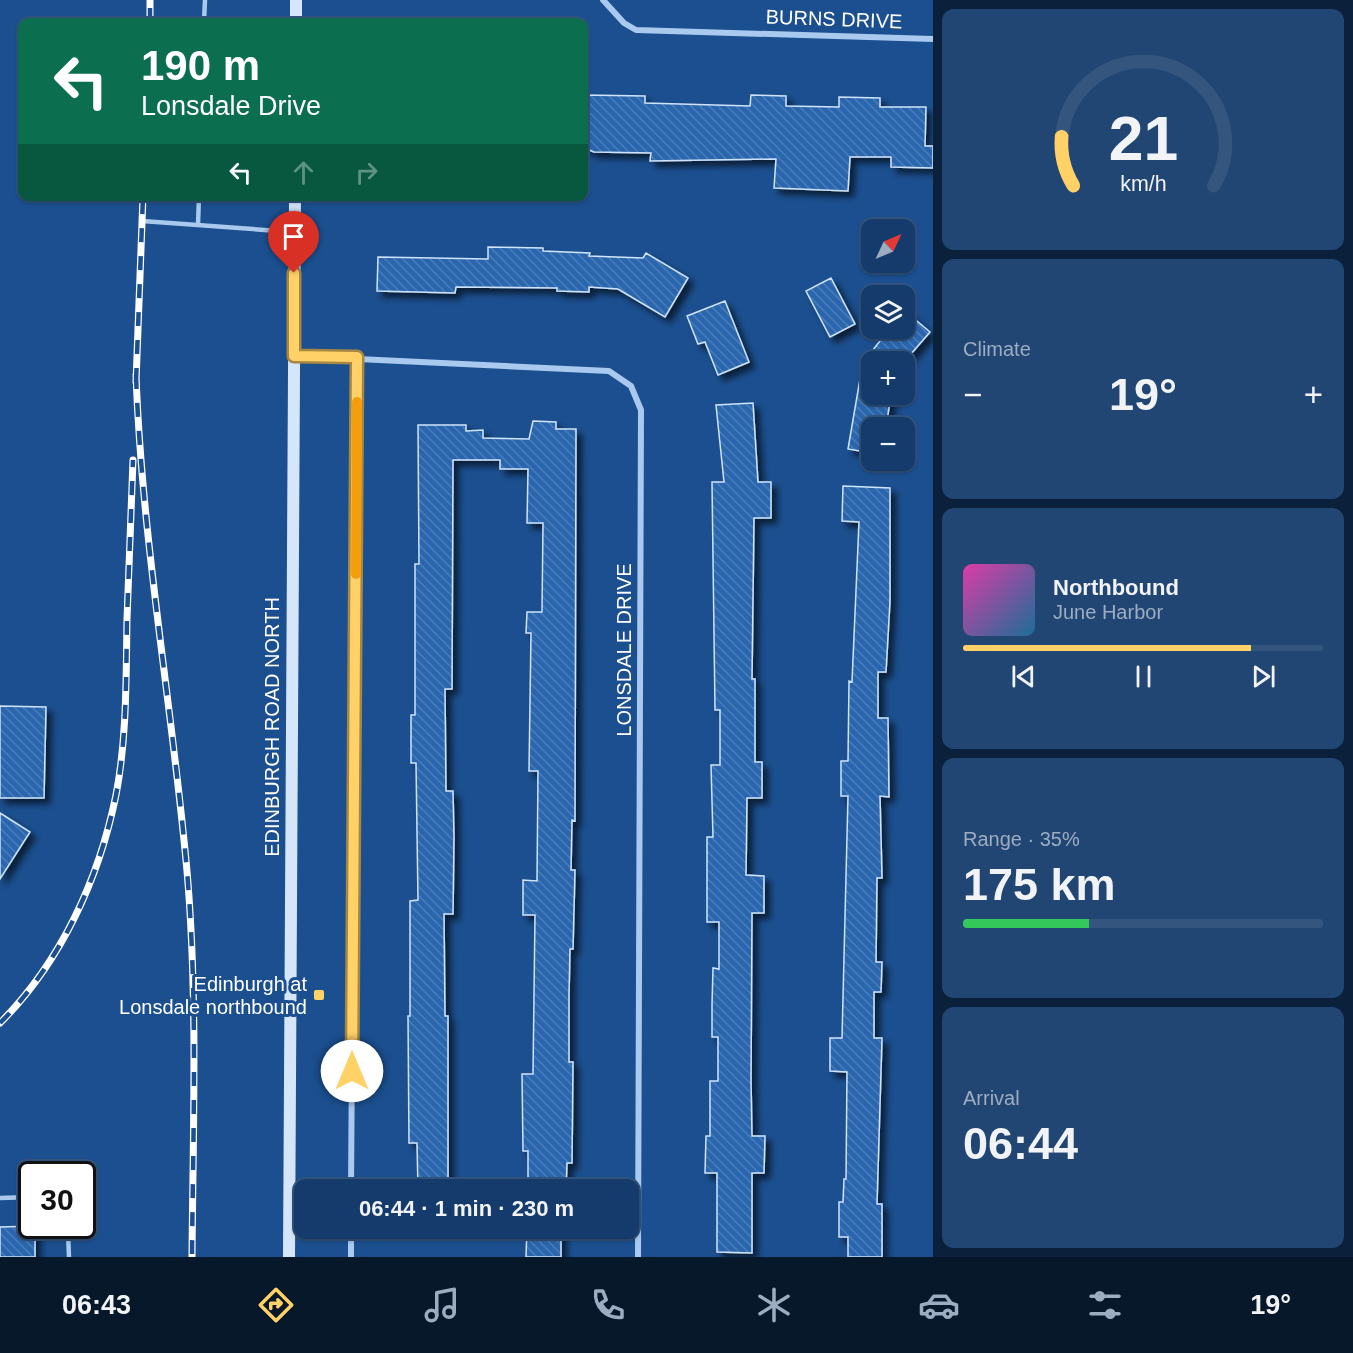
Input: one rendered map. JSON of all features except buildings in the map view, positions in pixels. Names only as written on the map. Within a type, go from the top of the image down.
[{"type":"main road","points":[[296,0],[296,18]]},
{"type":"main road","name":"EDINBURGH ROAD NORTH","points":[[289,1257],[295,201]]},
{"type":"street","name":"BURNS DRIVE","points":[[603,0],[624,23],[636,30],[933,39]]},
{"type":"street","name":"LONSDALE DRIVE","points":[[294,356],[357,357],[609,371],[631,386],[641,410],[638,1257]]},
{"type":"street","points":[[351,1179],[357,357]]},
{"type":"street","points":[[351,1239],[351,1257]]},
{"type":"lane","points":[[204,18],[205,0]]},
{"type":"lane","points":[[198,225],[199,201]]},
{"type":"lane","points":[[142,221],[294,232]]},
{"type":"lane","points":[[0,1198],[18,1197]]},
{"type":"lane","points":[[68,1239],[69,1257]]},
{"type":"railway","points":[[150,0],[150,18]]},
{"type":"railway","points":[[136,382],[143,201]]},
{"type":"railway","points":[[136,375],[144,499],[187,871],[193,967],[192,1257]]},
{"type":"railway","points":[[0,1023],[22,999],[59,946],[88,888],[109,826],[120,773],[124,730],[133,460]]},
{"type":"slow traffic","points":[[356,574],[357,402]]},
{"type":"place","name":"Edinburgh at Lonsdale northbound","points":[[319,995]]},
{"type":"route","points":[[294,273],[294,356],[357,357],[352,1071]]}]
